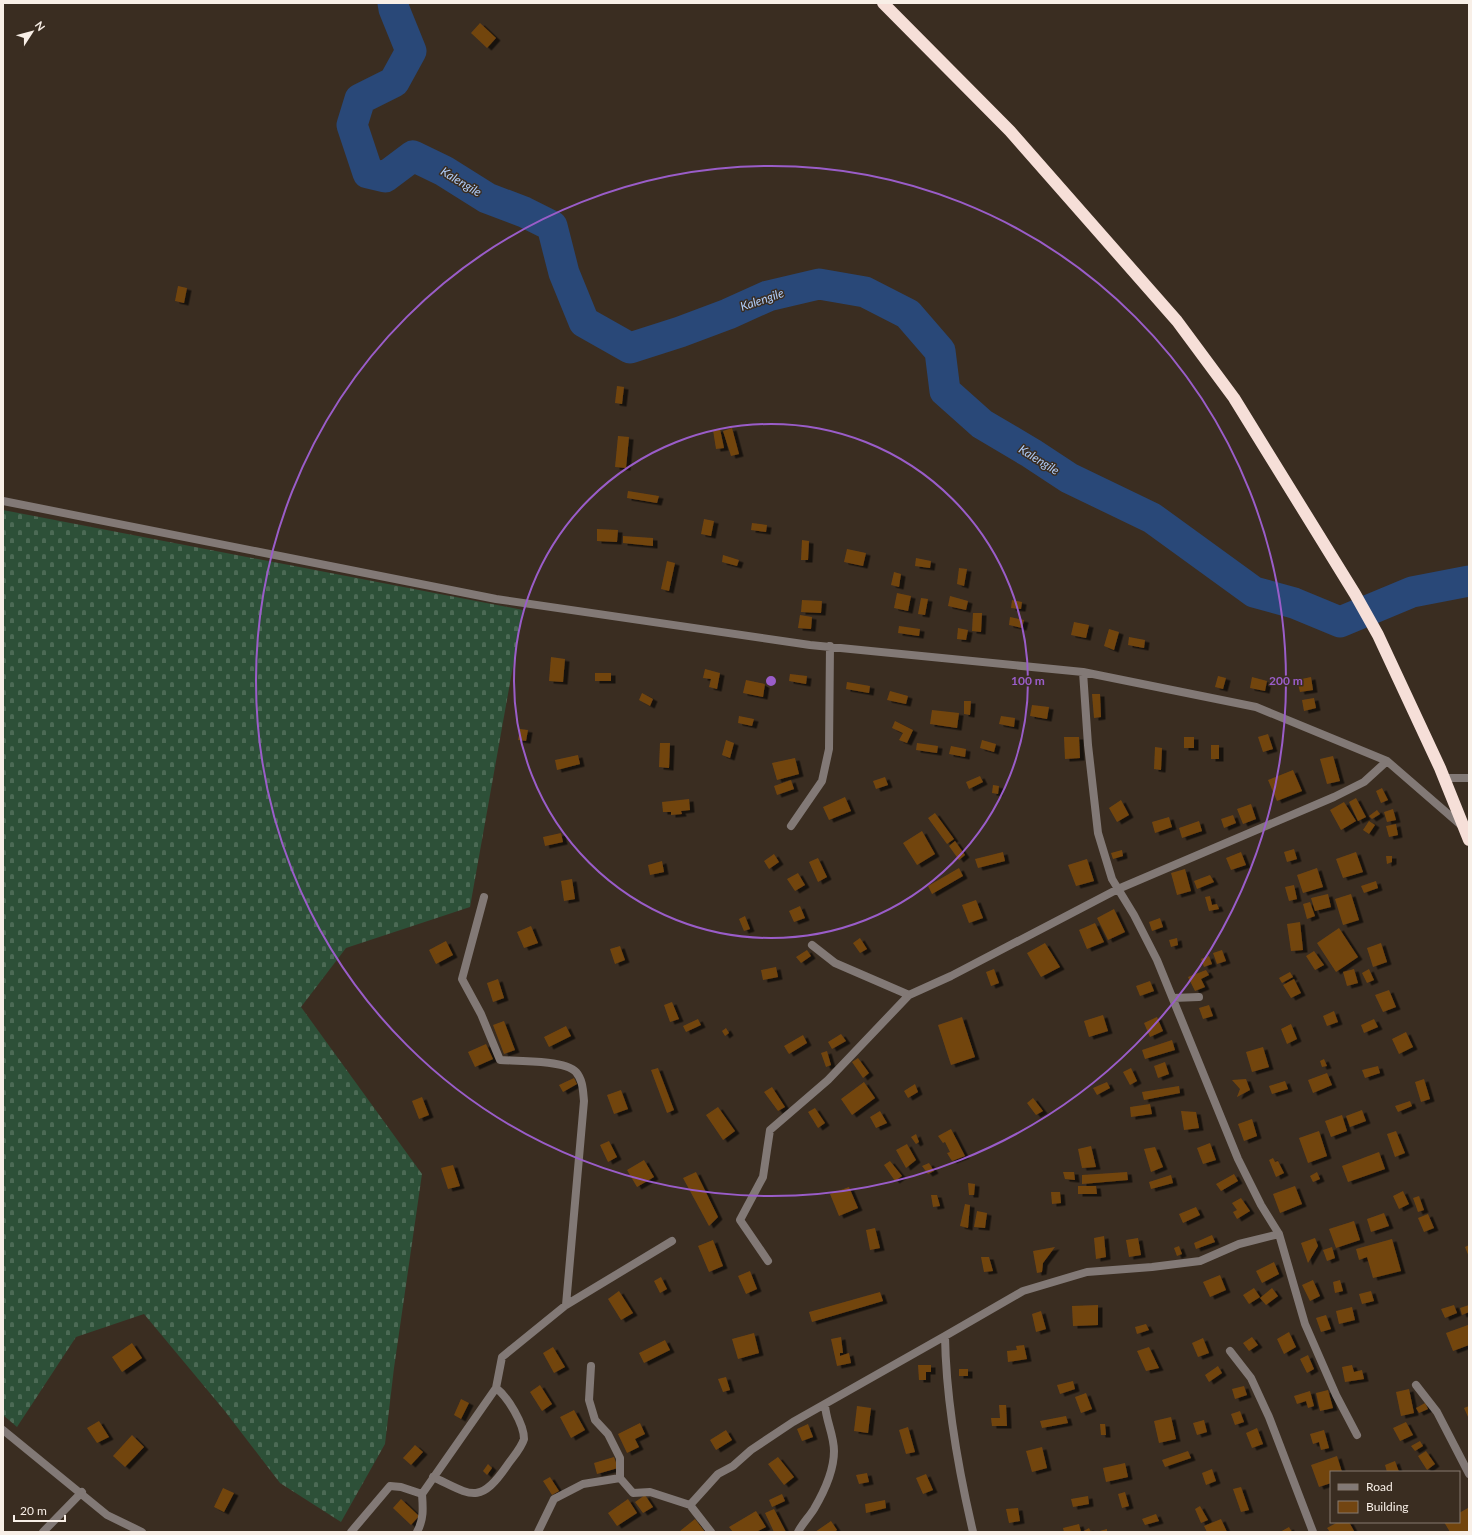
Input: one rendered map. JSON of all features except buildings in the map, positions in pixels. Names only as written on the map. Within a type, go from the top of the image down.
[{"type":"highway","points":[[883,3],[1010,131],[1176,321],[1234,398],[1355,594],[1378,635],[1444,778],[1469,840]]},
{"type":"street","points":[[3,501],[496,599],[830,646],[1083,672],[1256,707],[1387,761],[1464,828]]},
{"type":"street","points":[[791,826],[822,781],[829,749],[830,646]]},
{"type":"street","points":[[1083,672],[1088,745],[1098,833],[1112,879],[1134,915],[1154,953],[1238,1159],[1261,1205],[1279,1234],[1305,1324],[1336,1395],[1357,1435]]},
{"type":"street","points":[[768,1261],[740,1220],[763,1177],[770,1130],[828,1080],[908,995],[951,976],[1118,889],[1334,797],[1364,782],[1387,761]]},
{"type":"street","points":[[1444,778],[1469,778]]},
{"type":"street","points":[[484,897],[462,979],[481,1014],[500,1060],[564,1065],[575,1071],[582,1083],[584,1101],[566,1305]]},
{"type":"street","points":[[812,945],[835,963],[908,995]]},
{"type":"street","points":[[1173,998],[1199,997]]},
{"type":"street","points":[[690,1505],[718,1474],[733,1466],[751,1450],[793,1422],[1022,1292],[1087,1272],[1152,1267],[1200,1261],[1239,1244],[1279,1234]]},
{"type":"street","points":[[417,1532],[422,1523],[422,1494],[496,1388],[502,1357],[566,1305],[672,1241]]},
{"type":"street","points":[[945,1336],[945,1373],[951,1419],[973,1532]]},
{"type":"street","points":[[1230,1351],[1251,1378],[1269,1417],[1313,1532]]},
{"type":"street","points":[[591,1366],[589,1400],[595,1420],[608,1434],[620,1458],[620,1478],[633,1493],[650,1492],[690,1505],[712,1532]]},
{"type":"street","points":[[1416,1385],[1436,1412],[1469,1474]]},
{"type":"street","points":[[433,1477],[471,1494],[484,1492],[495,1483],[524,1439],[524,1432],[515,1414],[503,1393],[496,1388]]},
{"type":"street","points":[[798,1532],[814,1509],[831,1473],[834,1451],[831,1427],[826,1414],[825,1405]]},
{"type":"street","points":[[3,1430],[82,1492],[107,1515],[142,1532]]},
{"type":"street","points":[[538,1532],[554,1499],[583,1484],[620,1478]]},
{"type":"street","points":[[351,1532],[390,1486],[401,1487],[422,1494]]},
{"type":"street","points":[[43,1532],[82,1492]]},
{"type":"green space","points":[[3,510],[523,610],[470,907],[346,948],[301,1007],[422,1174],[394,1368],[385,1444],[341,1522],[280,1483],[224,1410],[144,1314],[76,1337],[17,1427],[3,1415]]},
{"type":"waterway","name":"Kalengile","points":[[393,3],[411,51],[394,82],[360,99],[352,125],[368,173],[385,177],[413,156],[444,171],[487,198],[524,212],[552,226],[564,273],[584,322],[630,348],[680,332],[728,314],[768,296],[819,284],[865,292],[908,314],[940,351],[945,391],[982,424],[1031,453],[1069,478],[1152,518],[1254,592],[1294,603],[1340,622],[1412,592],[1469,581]]}]
